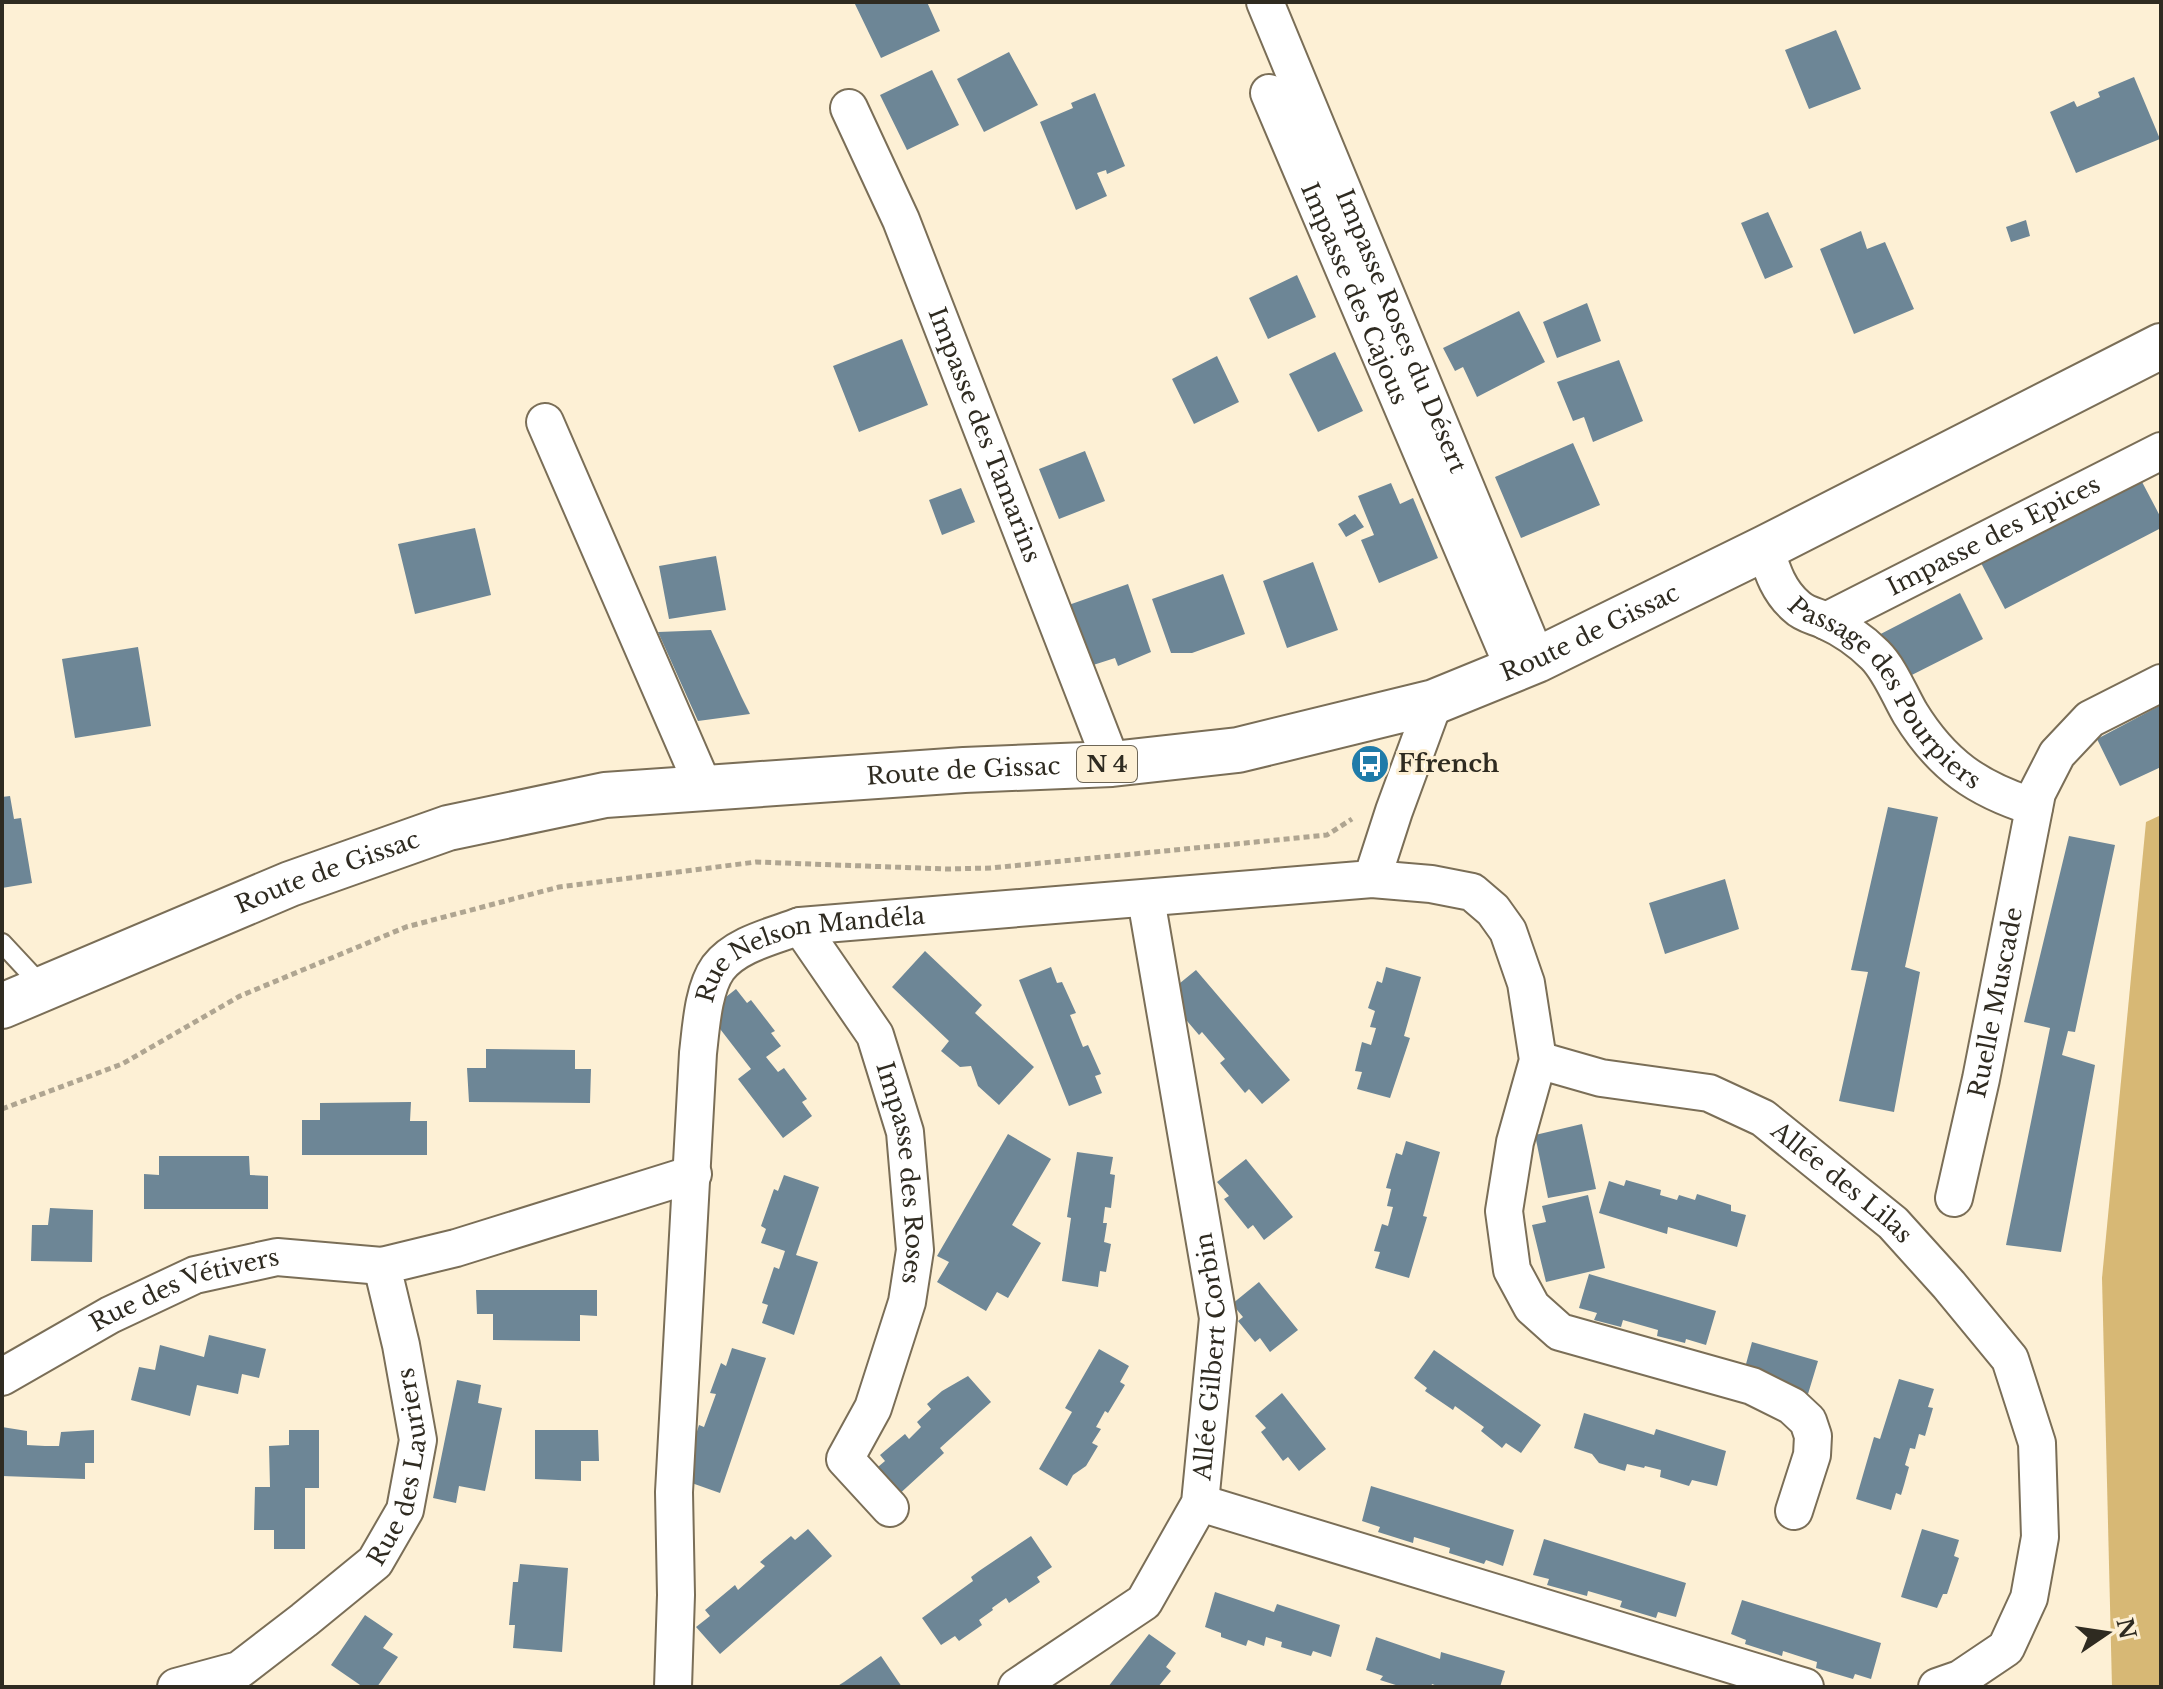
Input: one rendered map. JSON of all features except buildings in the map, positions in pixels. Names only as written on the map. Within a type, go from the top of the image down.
[{"type":"main road","name":"Route de Gissac","points":[[2,1006],[290,884],[448,828],[605,795],[964,770],[1112,764],[1238,750],[1434,702],[1526,665],[1765,548],[2161,346]]},
{"type":"street","name":"Impasse Roses du Désert","points":[[1265,2],[1526,665]]},
{"type":"street","name":"Impasse des Cajous","points":[[1269,93],[1526,665]]},
{"type":"street","name":"Impasse des Tamarins","points":[[849,108],[901,220],[1112,764]]},
{"type":"street","points":[[545,422],[704,788]]},
{"type":"street","name":"Impasse des Epices","points":[[1826,621],[2161,451]]},
{"type":"street","name":"Passage des Pourpiers","points":[[1765,548],[1775,580],[1788,598],[1799,609],[1854,636],[1878,658],[1922,731],[1946,759],[1973,782],[2034,807]]},
{"type":"street","name":"Ruelle Muscade","points":[[1954,1198],[1981,1079],[2037,793],[2057,754],[2090,719],[2161,683]]},
{"type":"street","points":[[1434,702],[1372,879],[1431,884],[1472,892],[1493,910],[1508,931],[1526,983],[1538,1060],[1515,1142],[1504,1211],[1512,1270],[1532,1307],[1560,1332],[1752,1386],[1792,1406],[1808,1421],[1813,1436],[1812,1455],[1794,1511]]},
{"type":"street","name":"Rue Nelson Mandéla","points":[[673,1687],[676,1595],[674,1492],[700,1040],[704,1003],[718,968],[745,947],[800,926],[1372,879]]},
{"type":"street","name":"Allée Gilbert Corbin","points":[[1017,1687],[1144,1602],[1200,1503],[1218,1318],[1146,899]]},
{"type":"street","name":"Impasse des Roses","points":[[800,926],[875,1035],[905,1132],[915,1250],[907,1302],[873,1408],[845,1459],[890,1508]]},
{"type":"street","name":"Allée des Lilas","points":[[1538,1060],[1601,1078],[1709,1093],[1763,1118],[1893,1223],[2010,1359],[2037,1443],[2040,1537],[2029,1598],[2006,1648],[1960,1679],[1937,1687]]},
{"type":"street","points":[[382,1266],[456,1248],[693,1174]]},
{"type":"street","name":"Rue des Vétivers","points":[[2,1377],[110,1315],[195,1275],[277,1257],[382,1266]]},
{"type":"street","name":"Rue des Lauriers","points":[[176,1687],[239,1670],[375,1562],[405,1510],[418,1440],[401,1345],[382,1266]]},
{"type":"street","points":[[1200,1503],[1805,1687]]},
{"type":"lane","points":[[2,943],[43,987]]},
{"type":"path","points":[[2,1109],[122,1064],[240,996],[406,927],[559,887],[756,862],[991,868],[1327,835],[1360,814],[1394,811]]},
{"type":"shaded area","points":[[2161,815],[2161,1687],[2112,1687],[2102,1278],[2146,822]]},
{"type":"place","name":"Ffrench","points":[[1370,764]]}]
